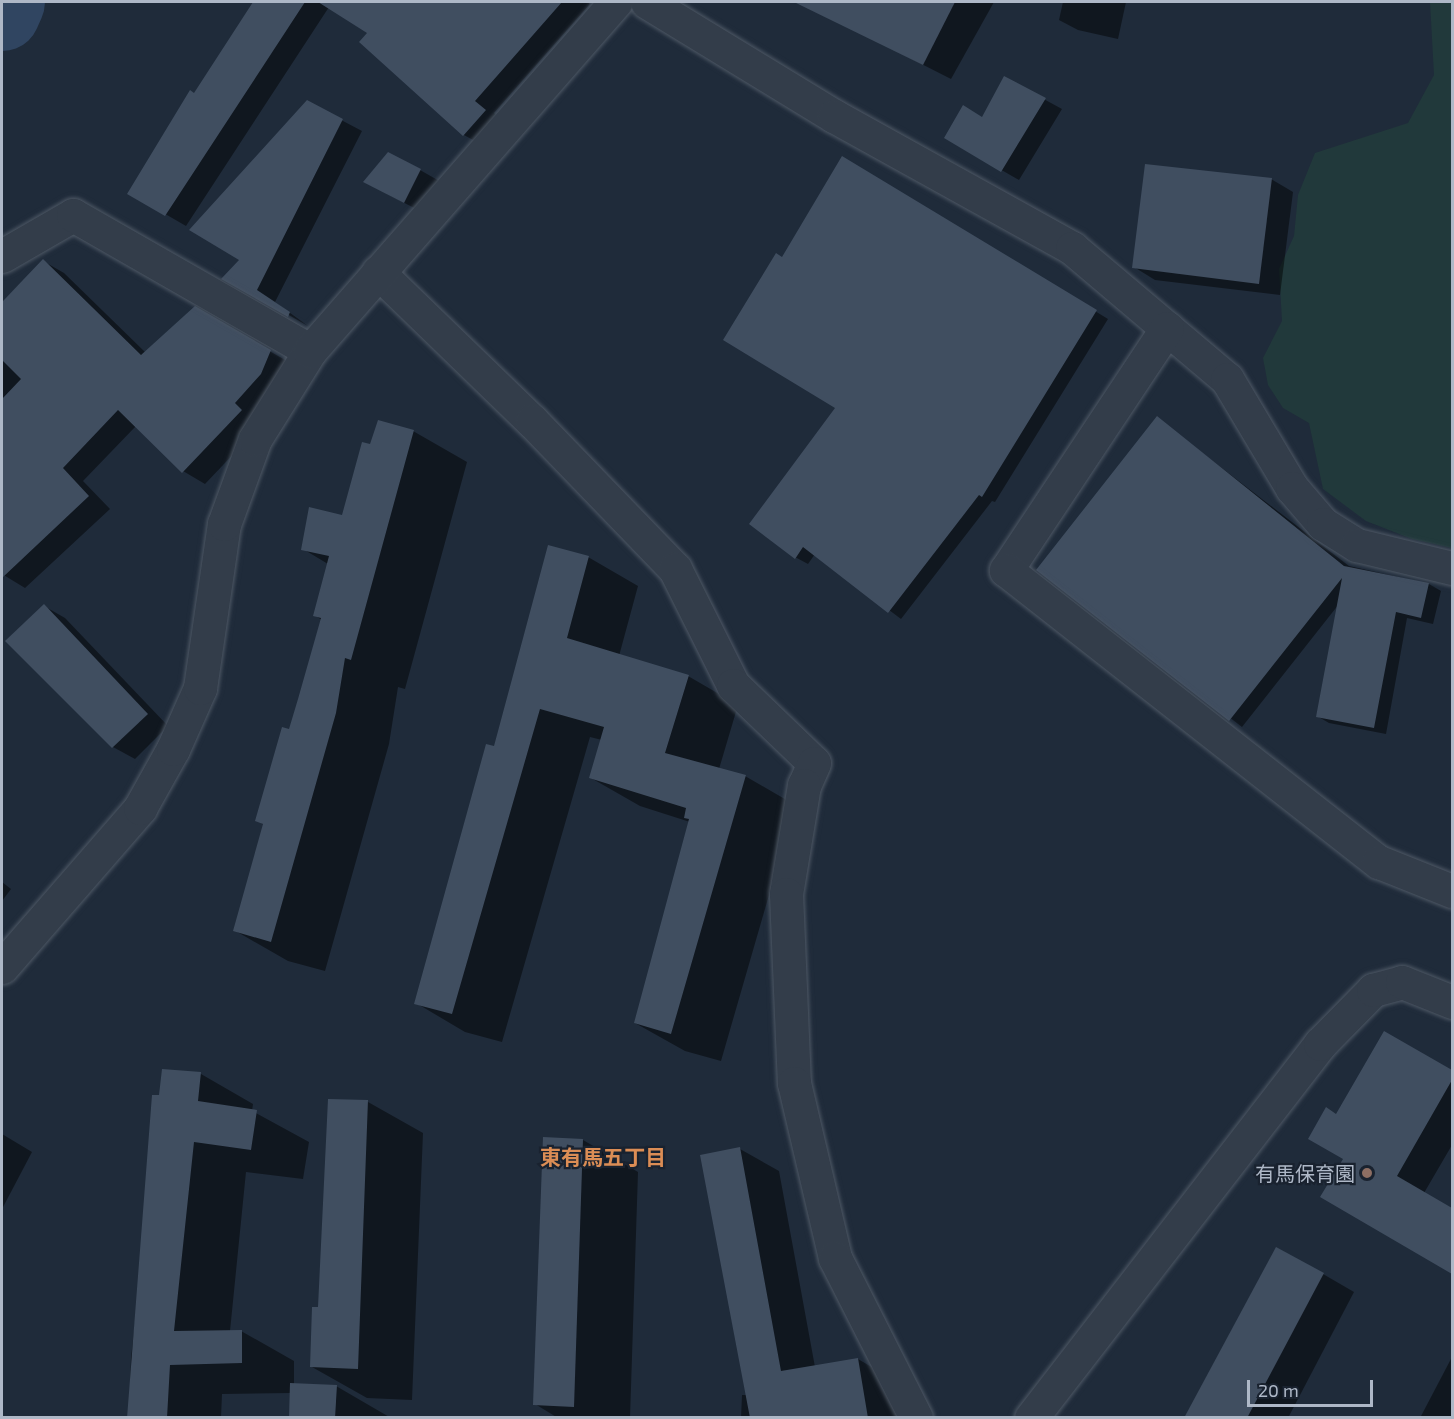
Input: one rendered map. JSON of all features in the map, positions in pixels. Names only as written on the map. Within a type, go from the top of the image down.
[{"type":"street","points":[[2,967],[140,808],[173,749],[200,688],[224,524],[255,439],[310,351],[378,272],[623,2],[1071,248],[1227,379],[1292,488],[1323,524],[1357,545],[1452,568]]},
{"type":"street","points":[[2,256],[73,215],[310,351]]},
{"type":"street","points":[[378,272],[532,421],[675,569],[733,685],[814,763],[804,785],[786,894],[794,1083],[835,1258],[916,1418]]},
{"type":"street","points":[[1167,328],[1006,570],[1379,862],[1452,891]]},
{"type":"street","points":[[1031,1418],[1320,1044],[1373,990],[1402,982],[1452,1002]]},
{"type":"green space","points":[[1430,2],[1452,2],[1452,548],[1412,539],[1366,521],[1323,489],[1309,423],[1283,408],[1268,385],[1263,358],[1282,321],[1279,269],[1294,236],[1298,195],[1315,153],[1408,123],[1434,75]]},
{"type":"building","points":[[253,2],[305,2],[165,216],[127,194],[190,90],[194,93]]},
{"type":"building","points":[[318,2],[562,2],[475,101],[486,110],[463,136],[359,42],[367,33]]},
{"type":"building","points":[[794,2],[955,2],[923,65]]},
{"type":"building","points":[[1004,76],[1046,98],[1001,172],[944,138],[963,105],[982,117]]},
{"type":"building","points":[[307,100],[343,119],[257,290],[290,312],[288,317],[221,279],[239,260],[189,230]]},
{"type":"building","points":[[388,152],[421,169],[404,203],[363,182]]},
{"type":"building","points":[[842,156],[1097,310],[982,497],[979,495],[888,613],[803,547],[795,559],[749,524],[835,408],[723,340],[776,253],[782,257]]},
{"type":"building","points":[[1145,164],[1272,178],[1259,284],[1132,268]]},
{"type":"building","points":[[43,259],[141,355],[195,306],[271,350],[261,374],[235,403],[242,410],[182,473],[118,410],[63,468],[89,496],[2,578],[2,399],[21,379],[2,360],[2,302]]},
{"type":"building","points":[[1157,416],[1344,566],[1429,583],[1421,618],[1396,612],[1374,728],[1316,717],[1342,578],[1229,721],[1036,570]]},
{"type":"building","points":[[378,420],[414,430],[351,660],[345,658],[336,713],[271,942],[233,931],[263,824],[255,821],[282,727],[289,729],[321,618],[313,616],[329,556],[301,550],[309,507],[342,515],[362,442],[370,444]]},
{"type":"building","points":[[548,545],[589,556],[567,638],[689,675],[665,753],[746,775],[671,1034],[634,1023],[689,819],[684,818],[686,808],[589,778],[604,727],[540,709],[452,1014],[414,1004],[486,744],[494,746]]},
{"type":"building","points":[[44,604],[148,714],[112,748],[5,641]]},
{"type":"building","points":[[1384,1031],[1452,1070],[1452,1080],[1397,1176],[1452,1208],[1452,1274],[1320,1197],[1343,1159],[1308,1139],[1326,1107],[1336,1114]]},
{"type":"building","points":[[162,1069],[201,1072],[198,1101],[257,1110],[251,1150],[194,1142],[174,1331],[242,1330],[242,1363],[170,1365],[167,1418],[127,1418],[152,1095],[159,1095]]},
{"type":"building","points":[[328,1099],[368,1100],[358,1369],[310,1367],[312,1307],[318,1307]]},
{"type":"building","points":[[543,1137],[583,1139],[574,1407],[533,1405]]},
{"type":"building","points":[[740,1147],[781,1371],[858,1358],[868,1418],[750,1418],[700,1155]]},
{"type":"building","points":[[1276,1247],[1324,1273],[1247,1418],[1184,1418]]},
{"type":"building","points":[[290,1383],[337,1385],[335,1418],[289,1418]]},
{"type":"waterway","points":[[2,13],[7,2]]},
{"type":"place","name":"有馬保育園","points":[[1367,1173]]},
{"type":"district","name":"東有馬五丁目","points":[[603,1157]]}]
